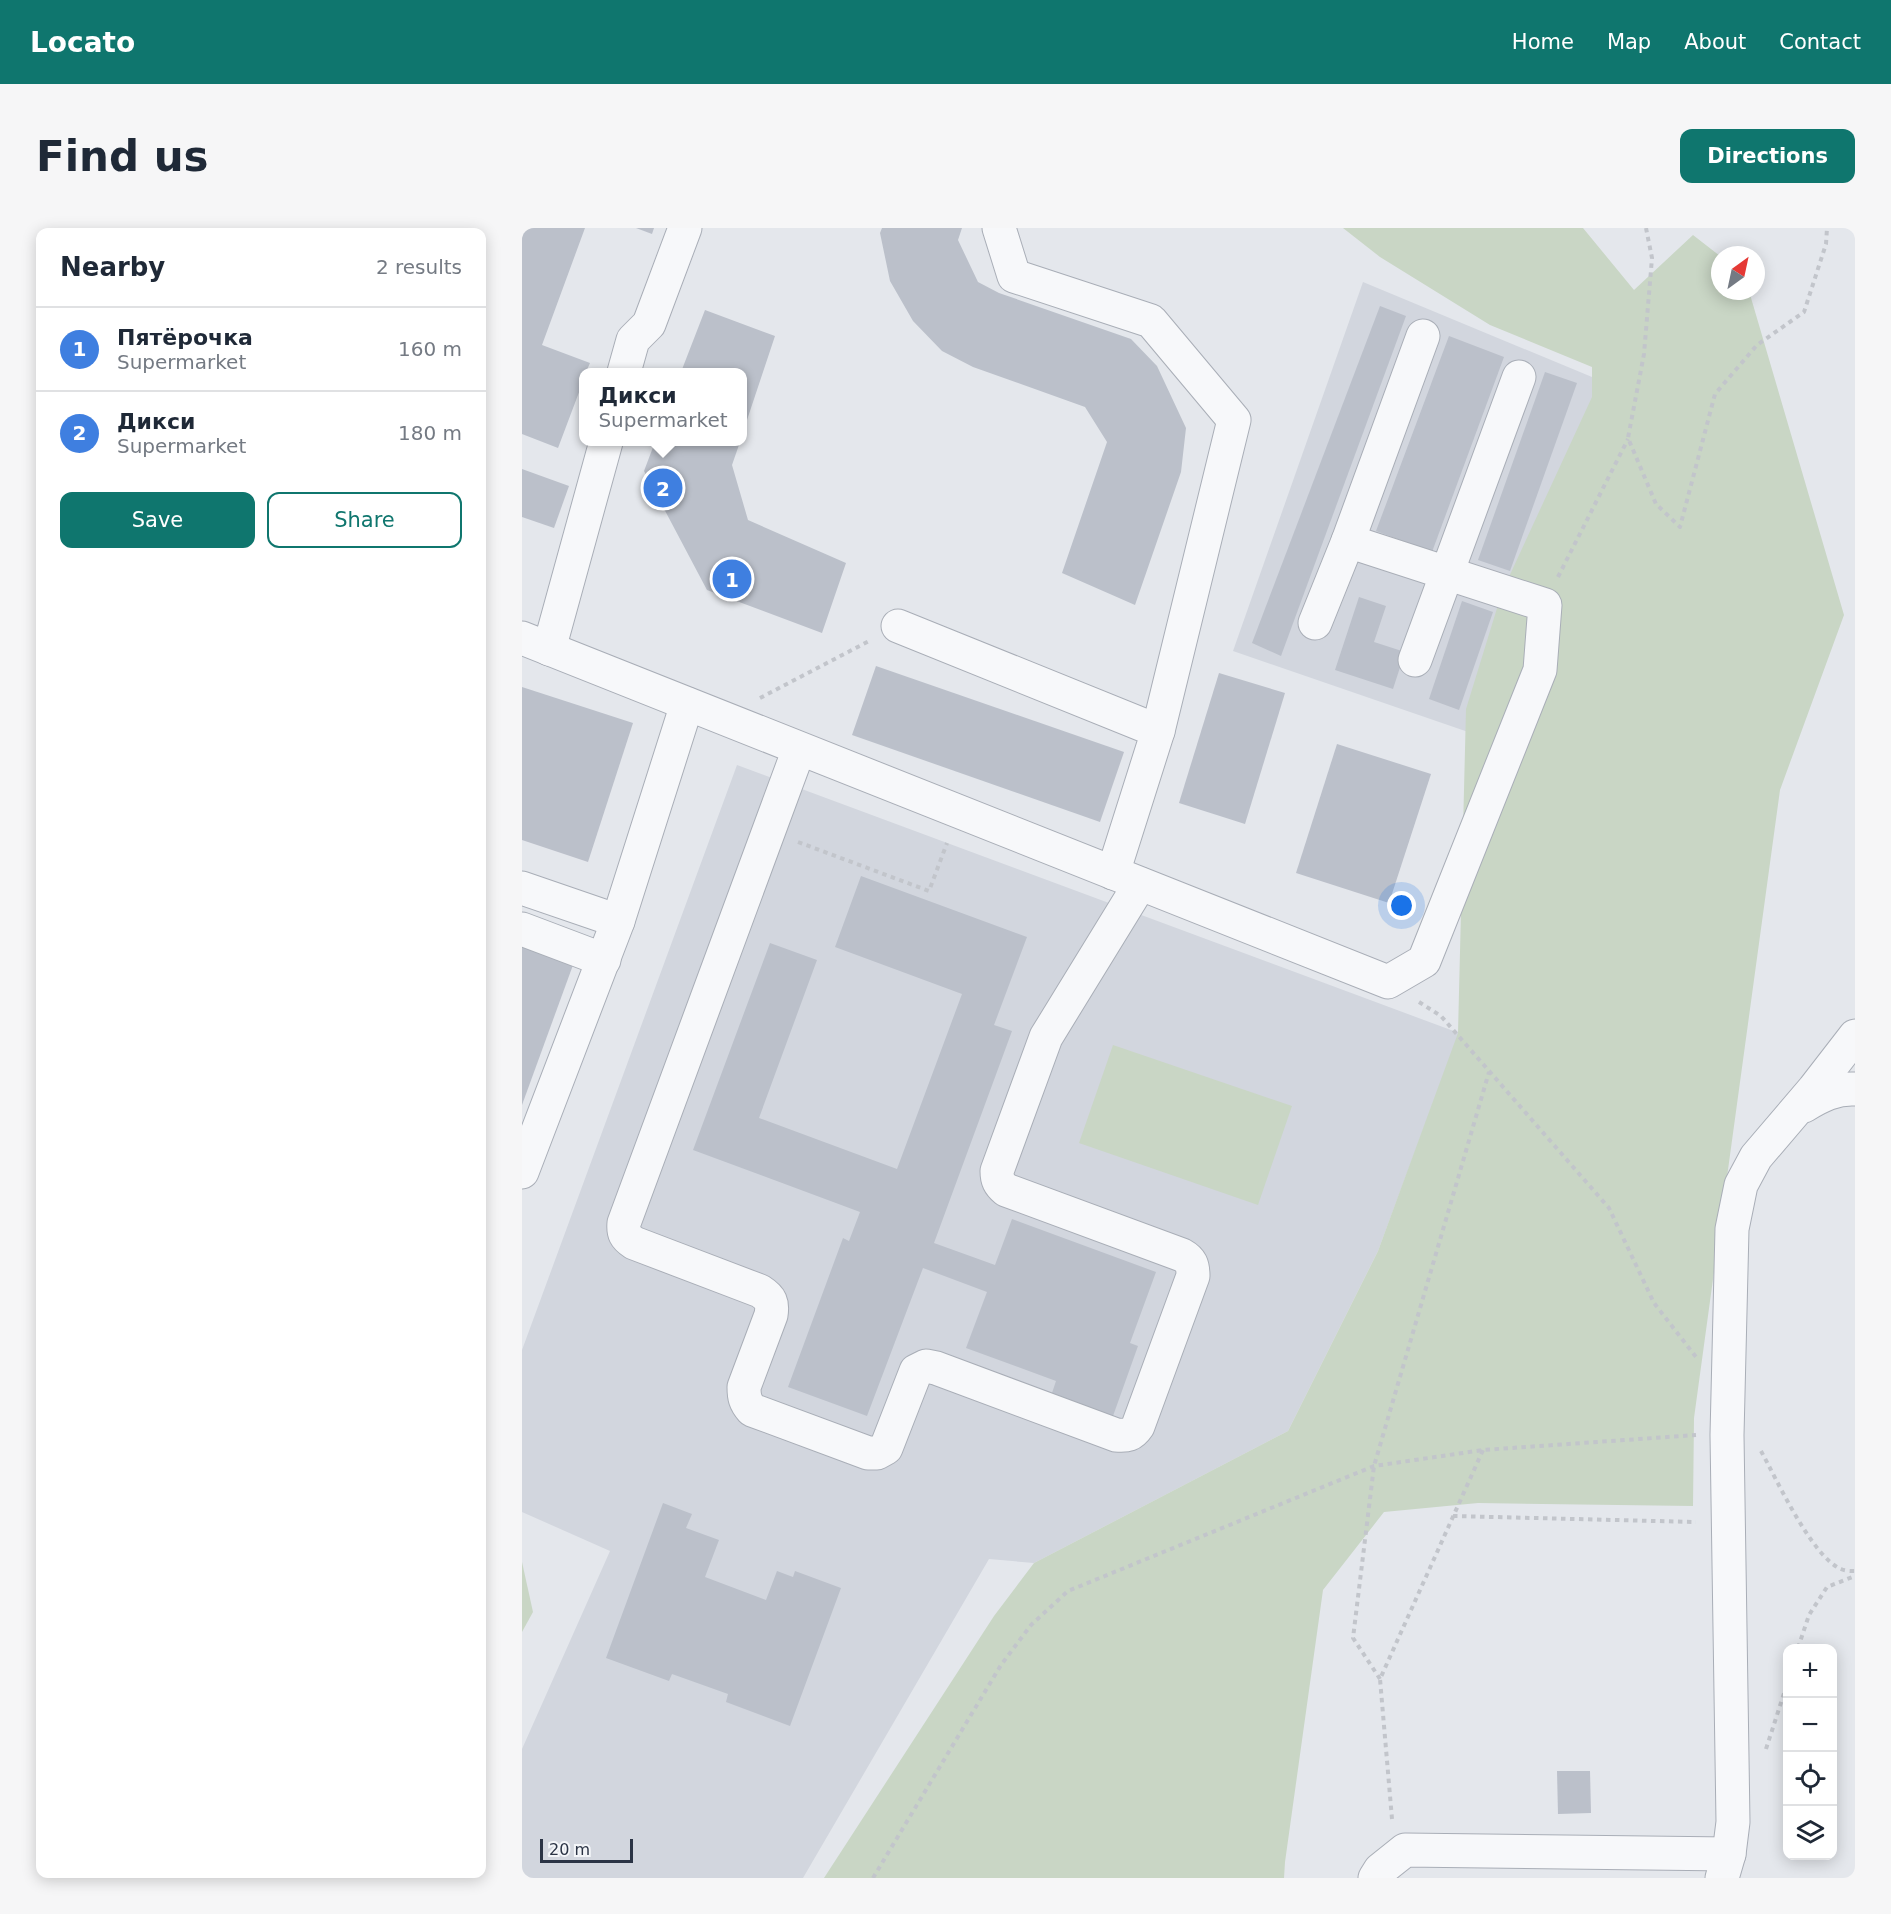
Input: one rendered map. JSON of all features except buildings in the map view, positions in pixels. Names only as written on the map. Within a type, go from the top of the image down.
[{"type":"street","points":[[625,368],[633,340],[649,324],[685,228]]},
{"type":"street","points":[[799,749],[624,1223],[623,1232],[626,1238],[634,1243],[760,1291],[769,1297],[773,1306],[771,1315],[744,1387],[744,1396],[752,1410],[868,1453],[877,1453],[886,1448],[916,1371],[926,1366],[1116,1435],[1125,1436],[1138,1426],[1193,1276],[1193,1268],[1189,1260],[1182,1255],[1006,1190],[1000,1185],[997,1171],[1046,1037],[1126,878],[1158,731],[1234,420],[1151,321],[1014,276],[999,228]]},
{"type":"street","points":[[1316,623],[1423,336]]},
{"type":"street","points":[[1416,660],[1519,377]]},
{"type":"street","points":[[604,446],[536,644],[1388,982],[1424,961],[1540,670],[1545,605],[1348,541]]},
{"type":"street","points":[[898,626],[1158,731]]},
{"type":"street","points":[[522,1172],[618,921],[687,704]]},
{"type":"street","points":[[522,888],[618,921]]},
{"type":"street","points":[[522,929],[604,960]]},
{"type":"street","points":[[1376,1878],[1380,1870],[1405,1850],[1725,1866],[1733,1822],[1727,1435],[1732,1229],[1741,1185],[1756,1157],[1814,1089],[1855,1036]]},
{"type":"street","points":[[1790,1116],[1819,1097],[1842,1088],[1855,1089]]},
{"type":"path","points":[[1545,605],[1628,438],[1644,354],[1652,258],[1646,228]]},
{"type":"path","points":[[1628,438],[1656,504],[1680,527],[1715,394],[1757,345],[1804,312],[1826,243],[1827,228]]},
{"type":"path","points":[[722,718],[898,626]]},
{"type":"path","points":[[768,832],[929,891],[947,843]]},
{"type":"path","points":[[1388,982],[1441,1016],[1609,1208],[1654,1303],[1698,1359]]},
{"type":"path","points":[[1392,1819],[1380,1679],[1353,1638],[1374,1466],[1489,1071]]},
{"type":"path","points":[[873,1878],[1001,1665],[1031,1625],[1068,1592],[1374,1466],[1483,1450],[1707,1434]]},
{"type":"path","points":[[1759,1447],[1794,1511],[1822,1554],[1841,1569],[1855,1571]]},
{"type":"path","points":[[1380,1679],[1483,1450]]},
{"type":"path","points":[[1453,1516],[1706,1522]]},
{"type":"path","points":[[1799,1644],[1809,1615],[1827,1587],[1855,1576]]},
{"type":"path","points":[[1764,1754],[1783,1696]]},
{"type":"shaded area","points":[[1363,282],[1604,382],[1474,734],[1233,651]]},
{"type":"shaded area","points":[[737,765],[1459,1033],[1378,1251],[1288,1431],[1034,1563],[989,1559],[803,1878],[522,1878],[522,1749],[610,1551],[522,1512],[522,1350]]},
{"type":"green space","points":[[1343,228],[1583,228],[1634,290],[1693,235],[1711,249],[1711,300],[1752,300],[1844,615],[1780,790],[1694,1418],[1693,1506],[1478,1503],[1384,1512],[1323,1590],[1284,1878],[824,1878],[994,1616],[1034,1563],[1288,1431],[1378,1251],[1458,1033],[1466,709],[1502,592],[1592,397],[1592,367],[1490,325],[1380,257]]},
{"type":"green space","points":[[1113,1045],[1292,1106],[1258,1205],[1079,1143]]},
{"type":"green space","points":[[522,1562],[533,1612],[522,1632]]},
{"type":"place","name":"Дикси","points":[[663,488]]},
{"type":"place","name":"Пятёрочка","points":[[732,579]]}]
